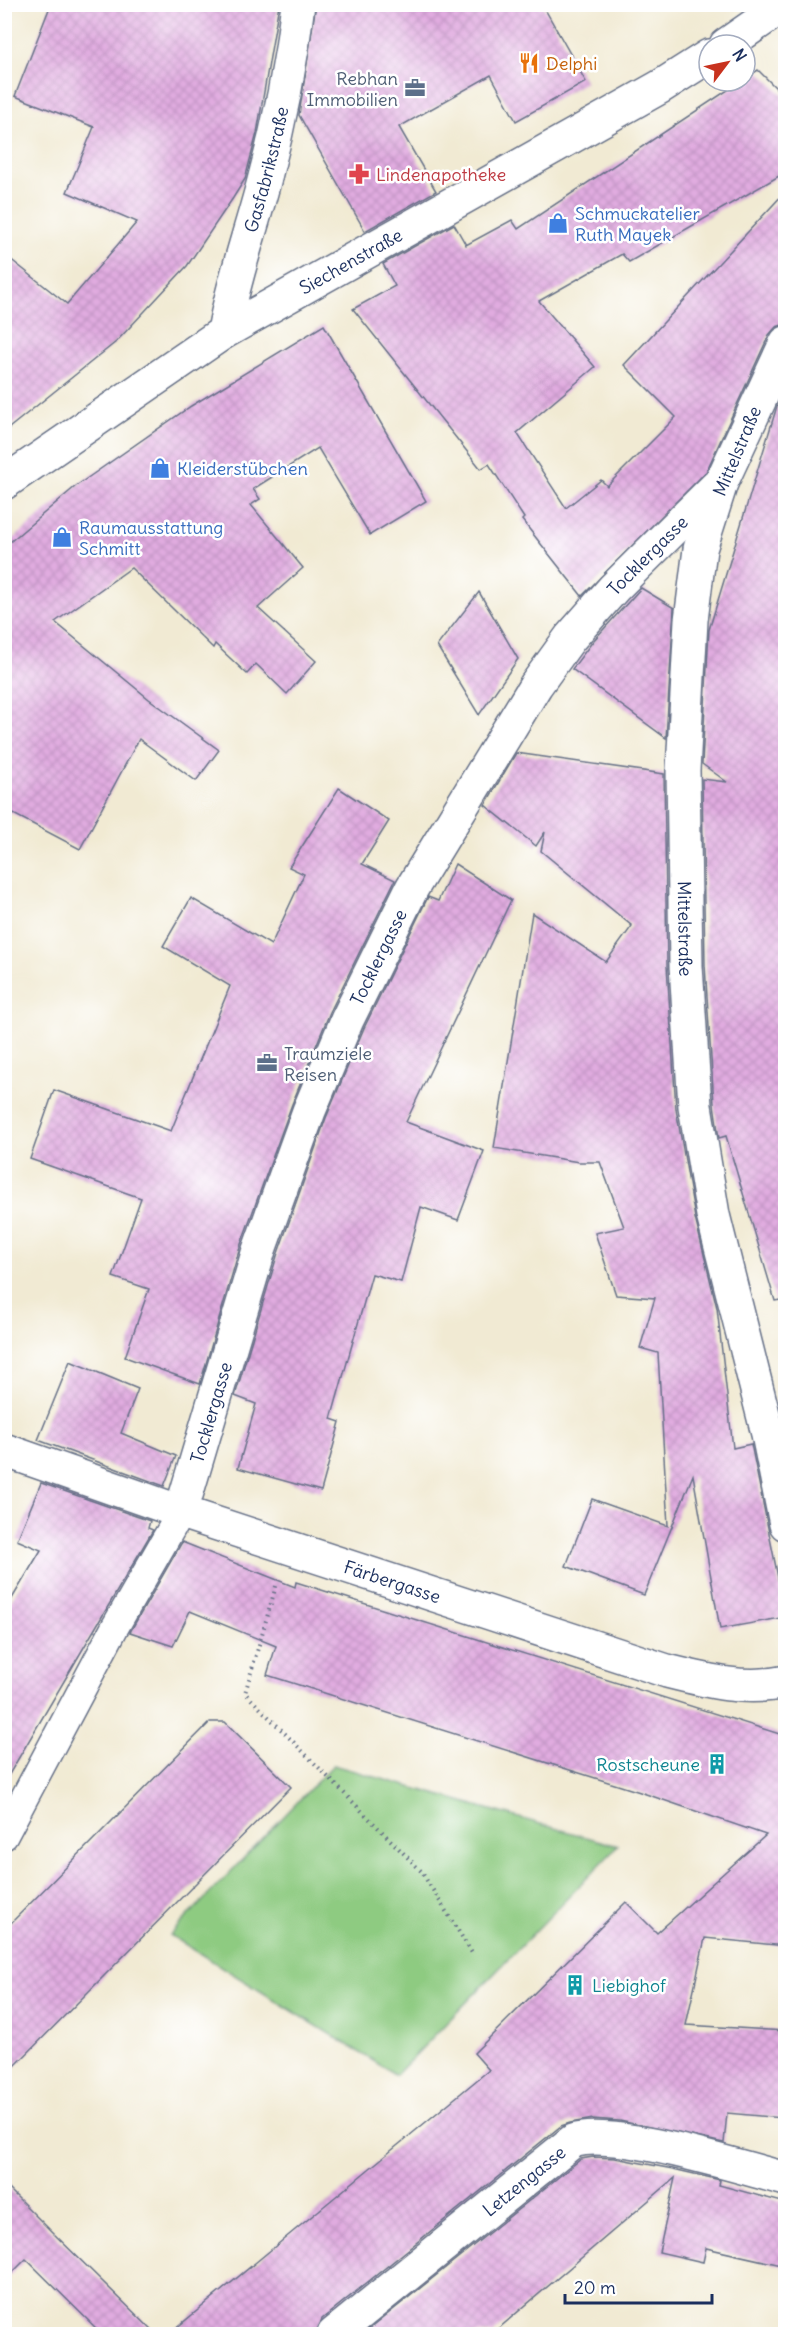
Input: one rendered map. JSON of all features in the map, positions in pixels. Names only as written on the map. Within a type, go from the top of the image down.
[{"type":"street","name":"Gasfabrikstraße","points":[[224,332],[243,246],[264,182],[287,85],[298,4]]},
{"type":"street","points":[[743,33],[785,4]]},
{"type":"street","name":"Siechenstraße","points":[[4,483],[224,332],[660,87],[697,64]]},
{"type":"street","name":"Mittelstraße","points":[[786,343],[720,483],[700,549],[691,620],[683,771],[687,1004],[695,1106],[708,1189],[734,1304],[768,1434],[786,1524]]},
{"type":"street","name":"Tocklergasse","points":[[181,1512],[259,1250],[309,1111],[347,1020],[412,888],[536,685],[570,638],[614,588],[720,483]]},
{"type":"street","name":"Färbergasse","points":[[4,1450],[181,1512],[288,1545],[668,1671],[724,1685],[766,1687],[786,1682]]},
{"type":"street","name":"Letzengasse","points":[[334,2334],[573,2141],[585,2137],[658,2146],[786,2179]]},
{"type":"lane","points":[[4,1836],[115,1627],[181,1512]]},
{"type":"path","points":[[288,1545],[245,1693],[421,1871],[472,1953]]},
{"type":"green space","points":[[333,1765],[618,1846],[396,2075],[170,1935]]},
{"type":"building","points":[[51,4],[279,4],[257,133],[245,179],[233,198],[187,266],[116,342],[4,432],[4,254],[67,304],[137,222],[67,192],[94,127],[15,96]]},
{"type":"building","points":[[316,4],[542,4],[586,82],[516,121],[491,75],[399,127],[436,191],[365,231],[299,115]]},
{"type":"building","points":[[757,71],[786,98],[786,172],[629,262],[622,254],[539,301],[595,367],[517,433],[566,508],[601,480],[607,486],[676,417],[624,365],[786,191],[786,324],[776,327],[769,335],[706,472],[582,596],[522,520],[524,518],[489,464],[481,469],[353,309],[395,286],[383,264],[454,224],[466,245],[512,220],[518,229],[723,93],[757,93]]},
{"type":"building","points":[[324,325],[426,501],[370,535],[318,448],[253,489],[260,499],[251,505],[303,568],[258,608],[316,661],[287,694],[256,664],[247,674],[215,644],[213,648],[131,568],[55,622],[149,699],[219,750],[196,781],[139,739],[80,849],[4,809],[4,547],[76,486],[191,406]]},
{"type":"building","points":[[777,406],[786,407],[786,1299],[775,1301],[726,1136],[719,1138],[714,1104],[705,965],[702,779],[727,782],[702,764],[709,630]]},
{"type":"building","points":[[641,588],[674,608],[666,738],[572,669],[593,641]]},
{"type":"building","points":[[479,592],[518,659],[479,715],[437,646]]},
{"type":"building","points":[[516,753],[664,774],[667,966],[676,1109],[695,1218],[717,1308],[733,1448],[751,1444],[786,1617],[720,1629],[693,1475],[644,1595],[566,1566],[592,1499],[668,1526],[658,1353],[640,1348],[655,1298],[616,1295],[595,1233],[624,1227],[600,1162],[579,1162],[494,1148],[532,913],[606,962],[632,926],[541,851],[545,832],[536,846],[485,805]]},
{"type":"building","points":[[339,788],[389,821],[362,864],[395,880],[330,1012],[292,1104],[241,1244],[200,1384],[125,1357],[149,1289],[113,1277],[141,1198],[30,1159],[54,1090],[171,1131],[230,986],[163,946],[191,898],[271,945],[304,874],[289,867]]},
{"type":"building","points":[[455,864],[511,900],[406,1122],[484,1151],[458,1220],[421,1207],[401,1282],[372,1274],[331,1419],[340,1422],[321,1491],[238,1468],[256,1404],[235,1396],[277,1256],[326,1118],[364,1028],[428,897],[438,901]]},
{"type":"building","points":[[70,1361],[138,1389],[121,1433],[176,1456],[164,1486],[38,1440]]},
{"type":"building","points":[[41,1483],[150,1521],[148,1528],[153,1530],[4,1783],[4,1612],[41,1550],[17,1540]]},
{"type":"building","points":[[182,1542],[295,1587],[296,1582],[786,1736],[786,1946],[705,1938],[686,2025],[786,2031],[783,2118],[727,2113],[724,2143],[620,2121],[593,2119],[561,2126],[322,2319],[316,2334],[169,2334],[489,2070],[474,2053],[626,1902],[657,1933],[766,1835],[640,1792],[267,1675],[276,1646],[190,1611],[173,1646],[130,1632]]},
{"type":"building","points":[[210,1722],[225,1722],[291,1787],[4,2077],[4,1930]]},
{"type":"building","points":[[615,2158],[720,2180],[719,2185],[786,2203],[786,2266],[706,2248],[703,2262],[659,2252],[675,2178],[492,2334],[363,2334],[581,2159]]},
{"type":"building","points":[[4,2184],[156,2334],[102,2334],[26,2259],[4,2281]]},
{"type":"place","name":"Delphi","points":[[529,63]]},
{"type":"place","name":"Rebhan Immobilien","points":[[415,88]]},
{"type":"place","name":"Lindenapotheke","points":[[359,174]]},
{"type":"place","name":"Schmuckatelier Ruth Mayek","points":[[558,223]]},
{"type":"place","name":"Kleiderstübchen","points":[[160,468]]},
{"type":"place","name":"Raumausstattung Schmitt","points":[[62,537]]},
{"type":"place","name":"Traumziele Reisen","points":[[267,1063]]},
{"type":"place","name":"Rostscheune","points":[[717,1764]]},
{"type":"place","name":"Liebighof","points":[[575,1985]]}]
